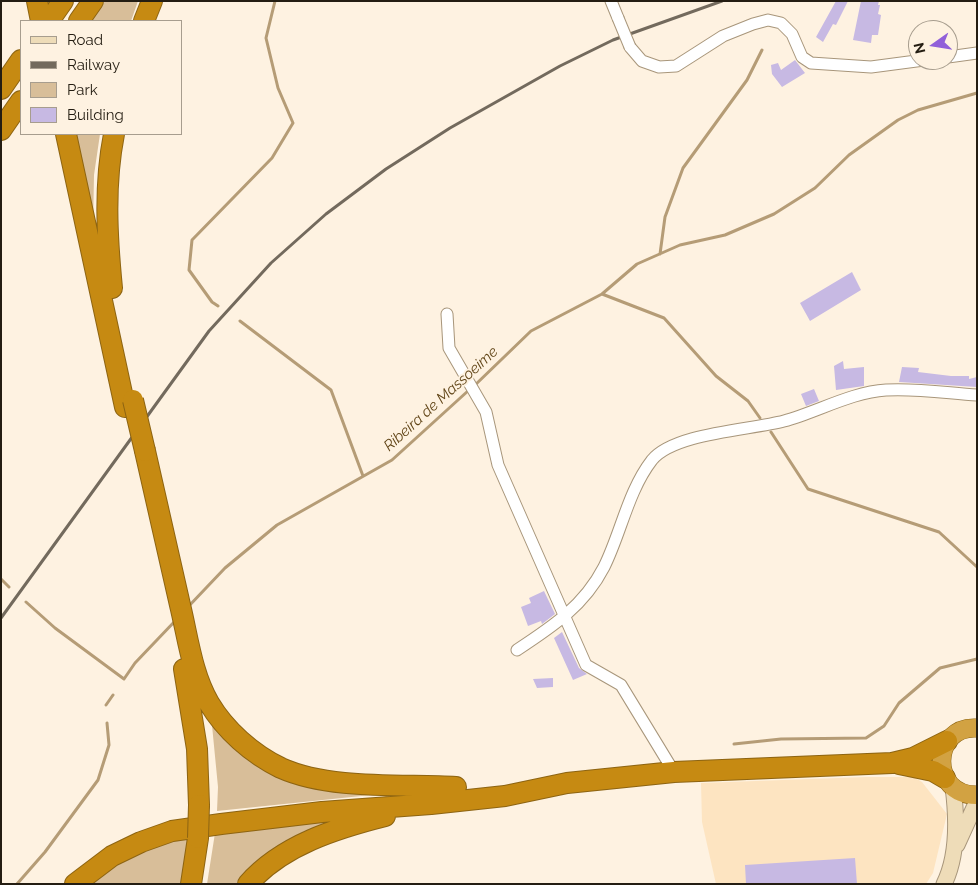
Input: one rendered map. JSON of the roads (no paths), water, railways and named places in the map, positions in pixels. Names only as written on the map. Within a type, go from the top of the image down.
[{"type":"highway","points":[[37,1],[52,15]]},
{"type":"highway","points":[[80,20],[93,1]]},
{"type":"highway","points":[[144,20],[152,1]]},
{"type":"highway","points":[[1,89],[20,61]]},
{"type":"highway","points":[[1,130],[20,102]]},
{"type":"highway","points":[[66,135],[129,404],[200,686],[223,723],[254,751],[282,768],[314,777],[358,784],[456,787]]},
{"type":"highway","points":[[114,135],[108,162],[106,235],[115,320],[129,404],[190,696],[197,749],[198,838],[190,884]]},
{"type":"highway","points":[[74,884],[112,856],[141,842],[172,831],[322,812],[431,804],[505,796],[567,783],[674,772],[892,763],[913,758],[941,746],[962,729],[977,728]]},
{"type":"highway","points":[[947,741],[941,760],[949,783]]},
{"type":"highway","points":[[892,763],[922,768],[949,783],[961,793],[977,795]]},
{"type":"highway","points":[[62,884],[96,855],[139,832],[182,820],[456,787],[534,781],[567,783]]},
{"type":"highway","points":[[248,884],[286,853],[317,837],[360,822],[431,804]]},
{"type":"main road","points":[[949,783],[955,814],[953,854]]},
{"type":"main road","points":[[944,884],[953,854],[977,801]]},
{"type":"street","points":[[611,1],[630,47],[642,61],[659,67],[676,66],[723,36],[768,20],[781,23],[792,34],[802,57],[811,63],[871,67],[908,62]]},
{"type":"street","points":[[958,56],[977,53]]},
{"type":"street","points":[[447,314],[449,348],[486,412],[498,465],[564,619],[586,665],[621,685],[674,772]]},
{"type":"street","points":[[518,650],[564,619],[591,588],[603,568],[640,482],[660,451],[694,438],[785,421],[841,401],[885,390],[977,395]]},
{"type":"waterway","points":[[218,306],[212,302],[189,270],[192,240],[272,158],[293,123],[278,88],[266,38],[275,1]]},
{"type":"waterway","points":[[660,254],[665,217],[683,168],[747,80],[762,50]]},
{"type":"waterway","points":[[602,294],[637,264],[680,245],[725,235],[774,214],[815,188],[849,155],[898,120],[918,110],[977,93]]},
{"type":"waterway","name":"Ribeira de Massoeime","points":[[474,386],[531,331],[602,294],[664,318],[716,376],[748,401],[760,418]]},
{"type":"waterway","points":[[240,321],[331,390],[363,476]]},
{"type":"waterway","name":"Ribeira de Massoeime","points":[[187,608],[225,568],[277,525],[392,460],[469,390]]},
{"type":"waterway","name":"Ribeira de Massoeime","points":[[771,432],[808,489],[939,532],[977,567]]},
{"type":"waterway","points":[[1,579],[9,587]]},
{"type":"waterway","points":[[26,602],[55,628],[124,679],[135,663],[176,620]]},
{"type":"waterway","points":[[734,744],[781,739],[866,738],[884,726],[899,703],[940,668],[977,659]]},
{"type":"waterway","name":"Ribeira de Massoeime","points":[[106,705],[113,695]]},
{"type":"waterway","name":"Ribeira de Massoeime","points":[[17,884],[45,852],[98,780],[109,745],[107,723]]},
{"type":"railway","points":[[1,618],[209,331],[271,263],[326,214],[386,169],[450,128],[560,66],[613,40],[722,1]]}]
